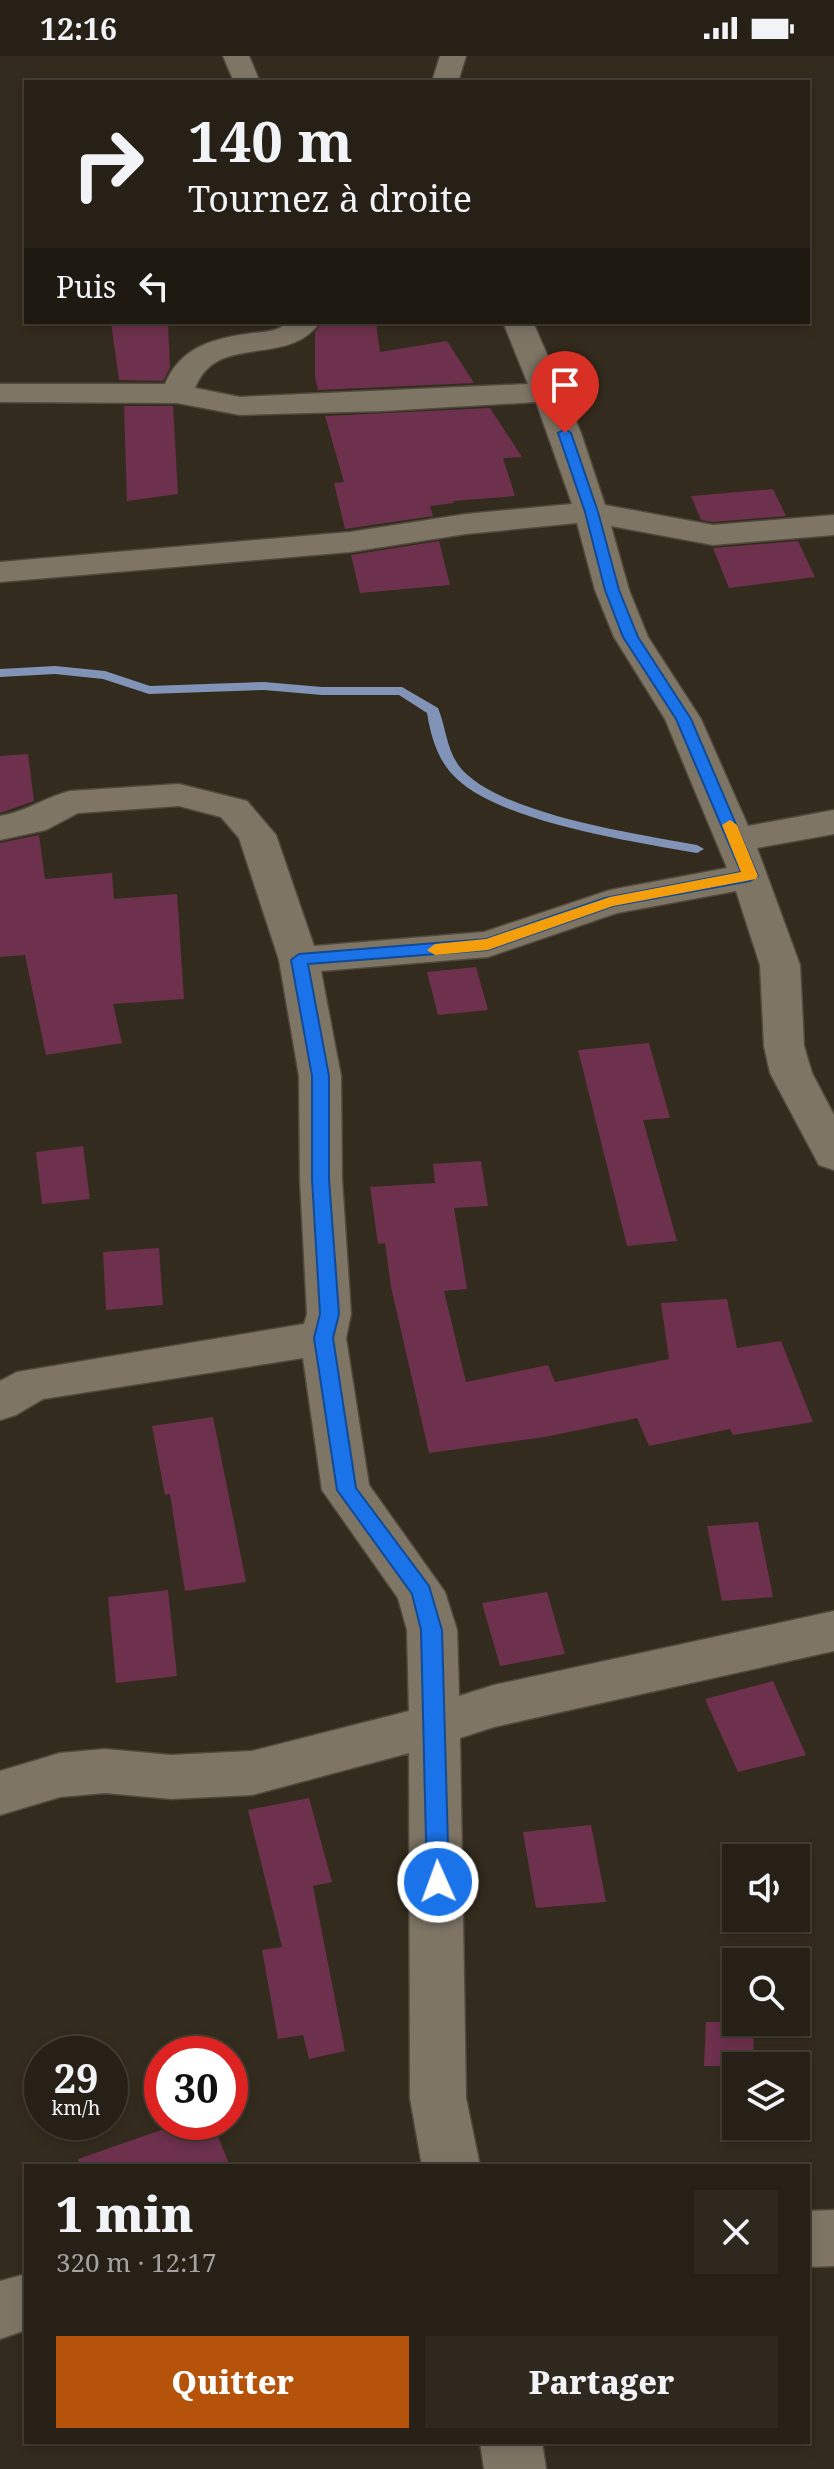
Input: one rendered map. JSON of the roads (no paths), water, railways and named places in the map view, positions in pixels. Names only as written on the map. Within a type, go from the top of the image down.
[{"type":"street","points":[[236,56],[246,80]]},
{"type":"street","points":[[446,80],[453,56]]},
{"type":"street","points":[[177,394],[180,379],[187,369],[213,351],[287,335],[299,331],[304,324]]},
{"type":"street","points":[[519,324],[565,433],[612,590],[631,637],[683,719],[743,858],[780,965],[784,1046],[791,1073],[834,1155]]},
{"type":"street","points":[[0,393],[177,394],[240,406],[382,402],[546,392]]},
{"type":"street","points":[[0,572],[261,551],[365,540],[466,524],[591,512],[713,535],[834,525]]},
{"type":"street","points":[[0,828],[33,822],[70,802],[179,795],[234,809],[251,824],[257,835],[299,960],[320,1076],[321,1179],[329,1314],[323,1338],[346,1490],[421,1592],[432,1630],[438,1882],[438,2098],[451,2164]]},
{"type":"street","points":[[299,960],[488,944],[743,858],[834,822]]},
{"type":"street","points":[[0,1403],[33,1384],[323,1338]]},
{"type":"street","points":[[0,1793],[75,1773],[105,1771],[171,1777],[252,1773],[432,1726],[494,1706],[834,1631]]},
{"type":"street","points":[[810,2239],[834,2238]]},
{"type":"street","points":[[0,2310],[24,2303]]},
{"type":"street","points":[[511,2444],[515,2469]]},
{"type":"waterway","points":[[0,673],[55,670],[105,675],[149,690],[264,686],[322,691],[402,691],[433,711],[440,739],[453,767],[467,781],[489,794],[516,806],[578,825],[697,849]]}]
